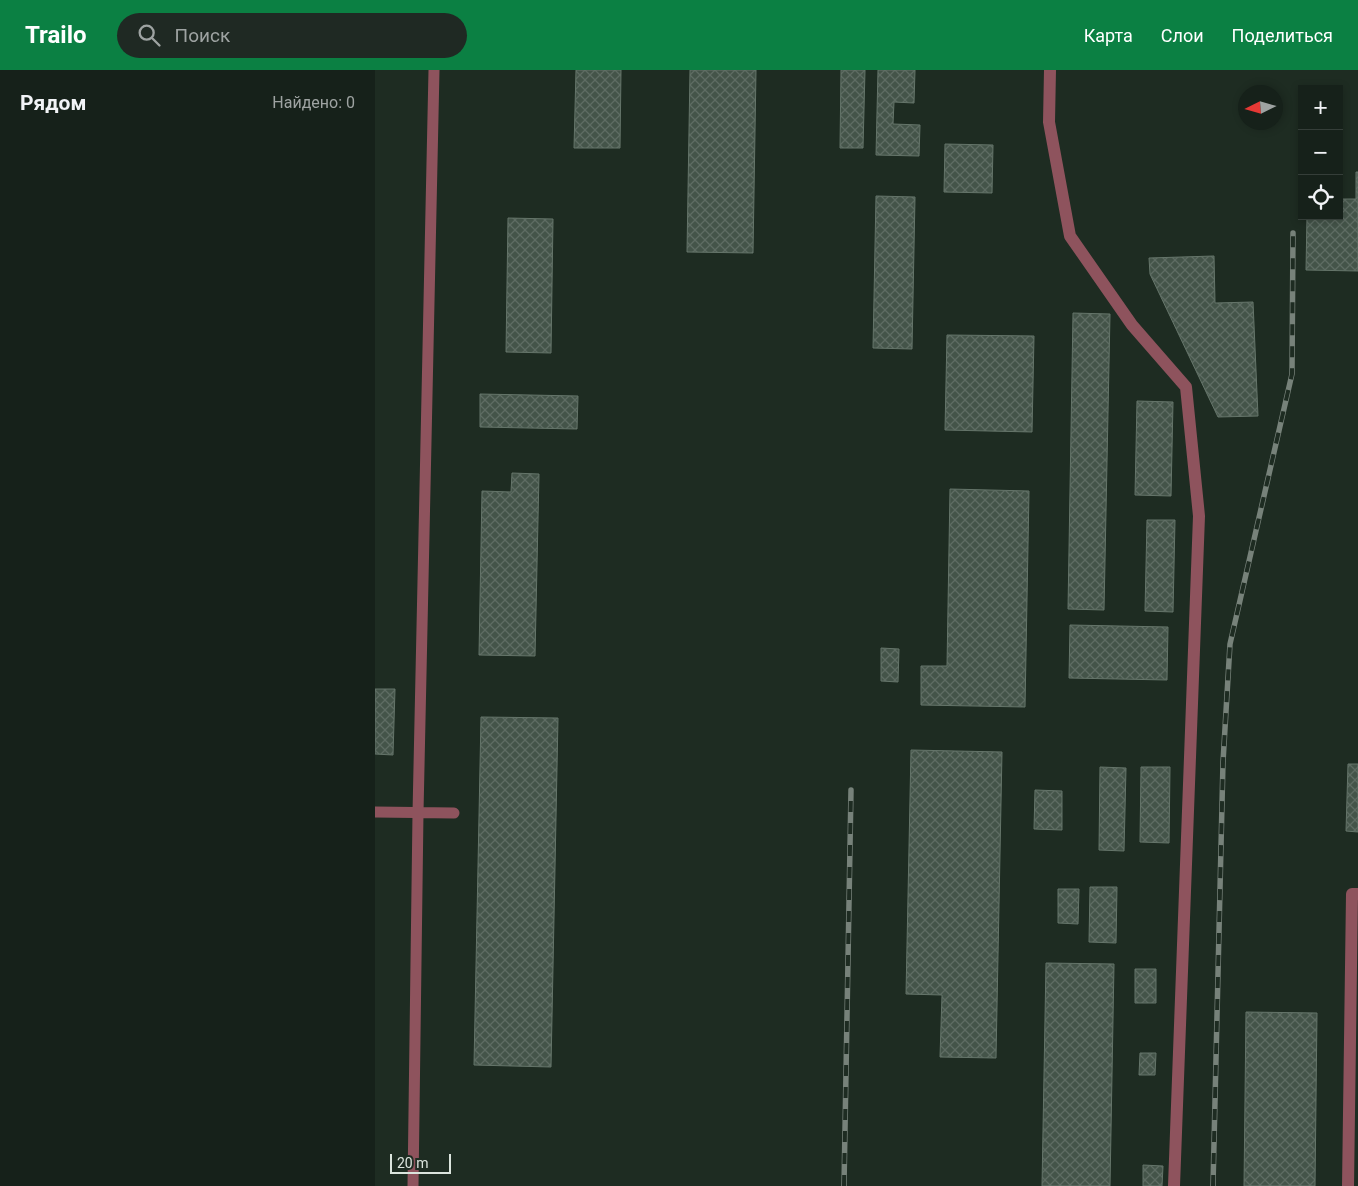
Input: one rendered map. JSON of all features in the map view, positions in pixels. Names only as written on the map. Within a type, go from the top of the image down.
[{"type":"street","points":[[1050,70],[1049,122],[1070,236],[1132,326],[1187,387],[1199,516],[1174,1186]]},
{"type":"street","points":[[1348,1186],[1352,894],[1358,894]]},
{"type":"lane","points":[[413,1186],[433,70]]},
{"type":"lane","points":[[375,812],[454,813]]},
{"type":"building","points":[[576,70],[621,70],[620,148],[574,148]]},
{"type":"building","points":[[690,70],[756,70],[753,253],[687,252]]},
{"type":"building","points":[[841,70],[865,70],[863,148],[840,148]]},
{"type":"building","points":[[878,70],[915,70],[914,103],[894,102],[893,124],[920,125],[919,156],[876,155]]},
{"type":"building","points":[[945,144],[993,145],[992,193],[944,192]]},
{"type":"building","points":[[1356,172],[1358,172],[1358,271],[1306,270],[1307,220],[1343,220],[1343,199],[1356,199]]},
{"type":"building","points":[[876,196],[915,197],[912,349],[873,348]]},
{"type":"building","points":[[508,218],[553,219],[551,353],[506,352]]},
{"type":"building","points":[[1214,256],[1215,303],[1253,302],[1258,416],[1218,417],[1150,274],[1149,258]]},
{"type":"building","points":[[1073,313],[1110,314],[1104,610],[1068,609]]},
{"type":"building","points":[[947,335],[1034,336],[1032,432],[945,430]]},
{"type":"building","points":[[480,394],[578,396],[577,429],[480,427]]},
{"type":"building","points":[[1137,401],[1173,402],[1171,496],[1135,495]]},
{"type":"building","points":[[512,473],[539,474],[535,656],[479,655],[482,491],[511,492]]},
{"type":"building","points":[[950,489],[1029,491],[1025,707],[921,705],[921,666],[947,666]]},
{"type":"building","points":[[1147,520],[1175,520],[1173,612],[1145,611]]},
{"type":"building","points":[[1070,625],[1168,627],[1167,680],[1069,678]]},
{"type":"building","points":[[881,648],[899,649],[898,682],[881,681]]},
{"type":"building","points":[[375,689],[395,689],[393,755],[375,754]]},
{"type":"building","points":[[481,717],[558,718],[551,1067],[474,1065]]},
{"type":"building","points":[[911,750],[1002,752],[996,1058],[940,1057],[942,995],[906,994]]},
{"type":"building","points":[[1348,764],[1358,764],[1358,832],[1346,831]]},
{"type":"building","points":[[1100,767],[1126,768],[1124,851],[1099,850]]},
{"type":"building","points":[[1141,767],[1170,767],[1169,843],[1140,842]]},
{"type":"building","points":[[1035,790],[1062,791],[1062,830],[1034,829]]},
{"type":"building","points":[[1090,887],[1117,887],[1116,943],[1089,942]]},
{"type":"building","points":[[1058,889],[1079,889],[1078,924],[1058,923]]},
{"type":"building","points":[[1046,963],[1114,964],[1110,1186],[1042,1186]]},
{"type":"building","points":[[1135,969],[1156,969],[1156,1003],[1135,1003]]},
{"type":"building","points":[[1246,1012],[1317,1013],[1315,1186],[1244,1186]]},
{"type":"building","points":[[1140,1053],[1156,1053],[1155,1075],[1139,1075]]},
{"type":"building","points":[[1143,1165],[1163,1166],[1162,1186],[1143,1186]]},
{"type":"railway","points":[[1213,1186],[1223,762],[1230,644],[1292,374],[1293,233]]},
{"type":"railway","points":[[844,1186],[851,790]]}]
